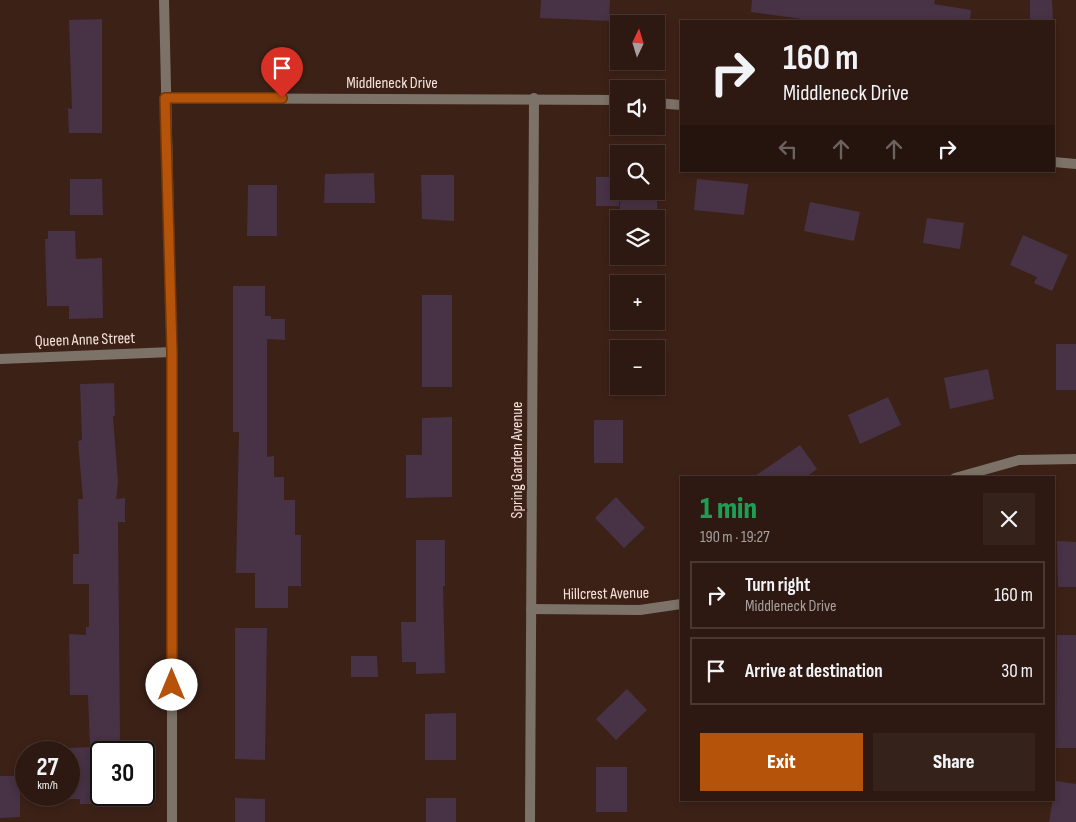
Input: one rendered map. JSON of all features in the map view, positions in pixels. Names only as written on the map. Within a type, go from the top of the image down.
[{"type":"street","points":[[164,0],[172,352],[172,822]]},
{"type":"street","name":"Middleneck Drive","points":[[165,98],[610,100]]},
{"type":"street","name":"Spring Garden Avenue","points":[[530,822],[534,98]]},
{"type":"street","points":[[665,103],[680,104]]},
{"type":"street","points":[[1055,162],[1076,164]]},
{"type":"street","name":"Queen Anne Street","points":[[0,358],[172,352]]},
{"type":"street","points":[[962,476],[1019,460],[1076,459]]},
{"type":"street","name":"Hillcrest Avenue","points":[[531,609],[640,610],[680,604]]},
{"type":"building","points":[[541,0],[610,0],[609,21],[540,18]]},
{"type":"building","points":[[752,0],[935,0],[934,4],[971,10],[970,20],[802,20],[751,12]]},
{"type":"building","points":[[1030,0],[1052,0],[1053,20],[1030,20]]},
{"type":"building","points":[[102,19],[102,133],[69,133],[68,108],[72,109],[69,20]]},
{"type":"building","points":[[374,173],[375,203],[324,203],[325,174]]},
{"type":"building","points":[[421,175],[454,175],[454,221],[422,219]]},
{"type":"building","points":[[596,177],[610,177],[610,200],[619,200],[619,206],[596,206]]},
{"type":"building","points":[[70,179],[102,179],[103,215],[70,215]]},
{"type":"building","points":[[697,179],[748,184],[744,215],[694,210]]},
{"type":"building","points":[[248,185],[277,185],[277,236],[247,236]]},
{"type":"building","points":[[620,200],[657,200],[657,210],[620,210]]},
{"type":"building","points":[[810,202],[860,212],[854,241],[804,231]]},
{"type":"building","points":[[927,218],[964,223],[960,249],[923,243]]},
{"type":"building","points":[[48,231],[75,231],[76,259],[102,258],[103,318],[69,319],[69,306],[47,306],[45,239],[48,239]]},
{"type":"building","points":[[1023,235],[1068,255],[1052,291],[1034,283],[1037,277],[1010,265]]},
{"type":"building","points":[[233,286],[265,286],[265,316],[271,316],[271,319],[285,319],[285,340],[267,339],[267,457],[274,456],[274,477],[284,477],[284,500],[295,500],[295,535],[301,535],[301,586],[288,586],[288,608],[255,608],[255,573],[236,573],[239,432],[233,432]]},
{"type":"building","points":[[422,295],[452,295],[452,387],[422,387]]},
{"type":"building","points":[[1056,344],[1076,344],[1076,390],[1056,390]]},
{"type":"building","points":[[988,369],[994,399],[950,409],[944,378]]},
{"type":"building","points":[[114,383],[115,416],[113,416],[118,482],[116,499],[125,498],[125,522],[118,522],[120,741],[90,741],[90,747],[88,695],[70,695],[69,634],[86,635],[86,627],[89,627],[89,584],[73,584],[73,554],[79,554],[78,499],[83,499],[78,441],[82,440],[80,384]]},
{"type":"building","points":[[888,397],[901,425],[860,444],[848,415]]},
{"type":"building","points":[[452,417],[452,497],[406,498],[406,455],[422,455],[422,418]]},
{"type":"building","points":[[594,420],[623,420],[623,463],[594,463]]},
{"type":"building","points":[[800,445],[817,469],[808,476],[755,476]]},
{"type":"building","points":[[616,497],[645,528],[624,548],[595,518]]},
{"type":"building","points":[[416,540],[445,540],[445,586],[443,586],[445,673],[416,674],[416,662],[402,662],[401,622],[416,622]]},
{"type":"building","points":[[1057,541],[1076,542],[1076,587],[1058,587]]},
{"type":"building","points":[[235,628],[267,628],[265,760],[235,759]]},
{"type":"building","points":[[1057,635],[1076,635],[1076,748],[1056,748]]},
{"type":"building","points":[[351,656],[377,656],[378,677],[351,677]]},
{"type":"building","points":[[627,689],[647,710],[616,740],[596,719]]},
{"type":"building","points":[[456,713],[456,760],[425,760],[425,714]]},
{"type":"building","points":[[80,747],[90,747],[90,804],[80,804]]},
{"type":"building","points":[[596,767],[627,767],[627,812],[596,812]]},
{"type":"building","points":[[0,776],[15,776],[15,806],[20,806],[20,817],[0,818]]},
{"type":"building","points":[[1056,781],[1076,784],[1076,822],[1049,822],[1053,801],[1055,801]]},
{"type":"building","points":[[235,798],[265,799],[265,822],[235,822]]},
{"type":"building","points":[[426,798],[456,798],[456,822],[426,822]]},
{"type":"route","points":[[172,685],[172,352],[165,98],[282,98]]}]
